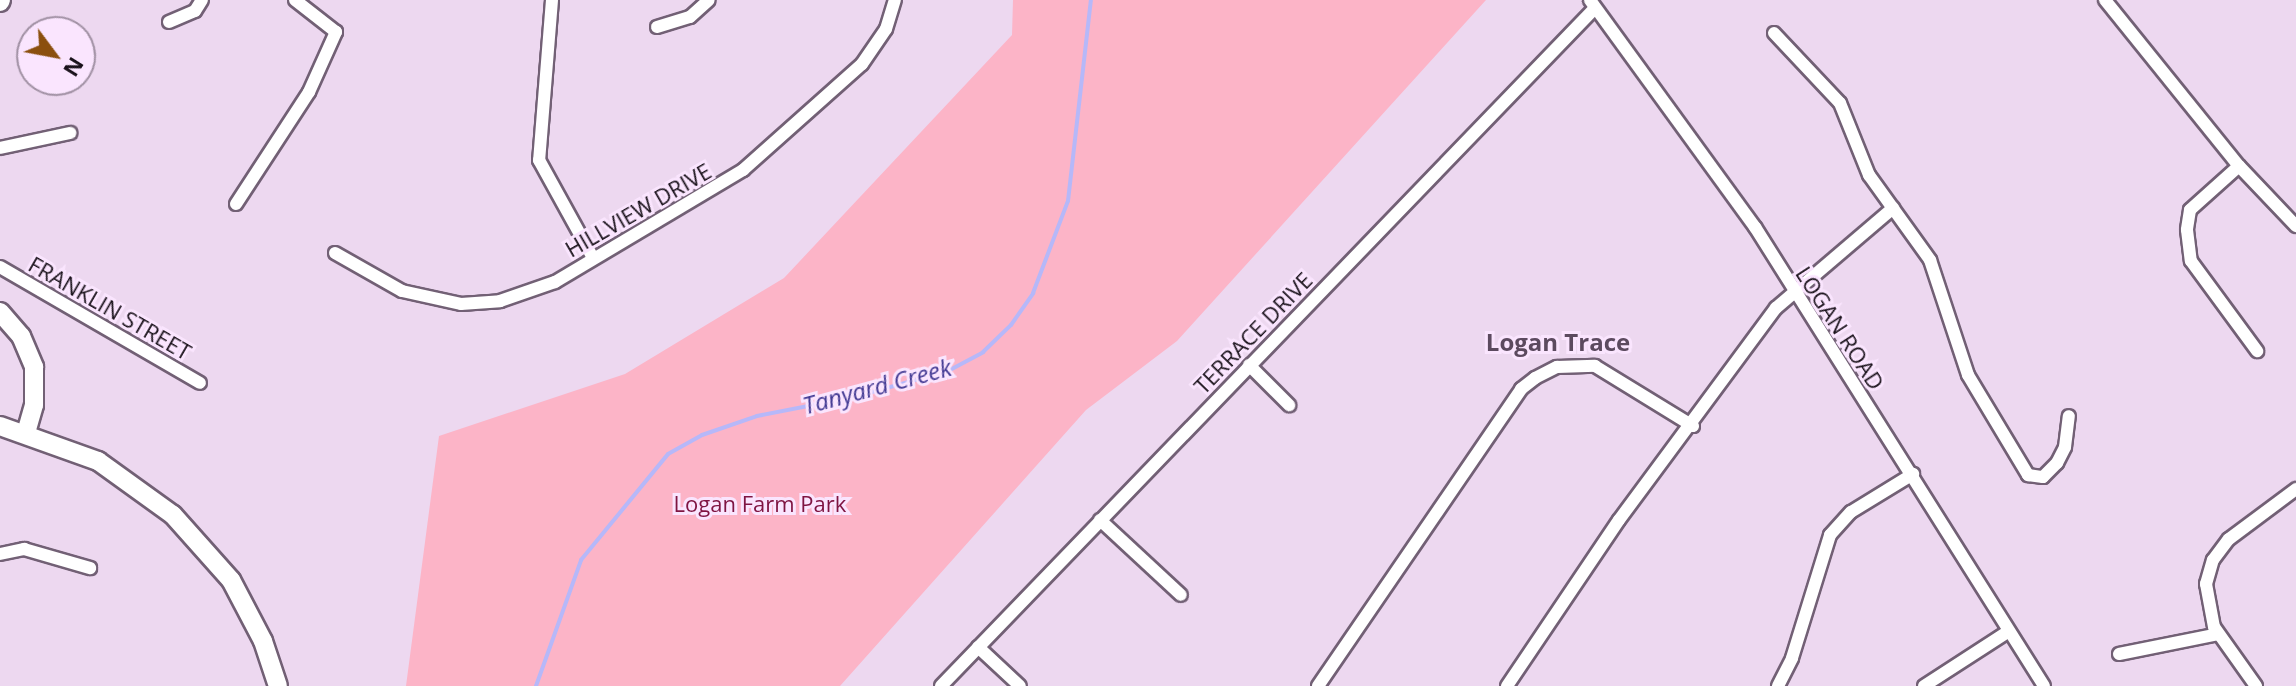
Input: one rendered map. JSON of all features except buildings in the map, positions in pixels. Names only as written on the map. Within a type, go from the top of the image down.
[{"type":"main road","points":[[0,312],[21,336],[34,367],[34,405],[26,433]]},
{"type":"main road","points":[[0,426],[26,433],[127,479],[195,536],[245,605],[278,686]]},
{"type":"street","points":[[169,22],[195,11],[202,0]]},
{"type":"street","points":[[236,204],[309,92],[336,32],[295,0]]},
{"type":"street","points":[[552,0],[539,160],[593,258]]},
{"type":"street","points":[[657,27],[690,17],[709,0]]},
{"type":"street","name":"HILLVIEW DRIVE","points":[[335,253],[402,291],[461,304],[529,293],[743,170],[862,64],[886,29],[895,0]]},
{"type":"street","points":[[2105,0],[2239,166],[2296,226]]},
{"type":"street","name":"LOGAN ROAD","points":[[1592,4],[1755,227],[1792,291],[1913,474],[2044,686]]},
{"type":"street","name":"TERRACE DRIVE","points":[[941,686],[1592,4]]},
{"type":"street","points":[[1774,33],[1840,103],[1869,175],[1930,260],[1968,375],[2028,475],[2043,477],[2057,463],[2065,447],[2069,416]]},
{"type":"street","points":[[0,148],[70,133]]},
{"type":"street","points":[[2239,166],[2190,210],[2187,230],[2191,261],[2257,351]]},
{"type":"street","points":[[1507,686],[1619,520],[1792,291],[1893,208]]},
{"type":"street","name":"FRANKLIN STREET","points":[[0,267],[200,383]]},
{"type":"street","points":[[1249,365],[1289,405]]},
{"type":"street","points":[[1318,686],[1508,407],[1535,378],[1557,367],[1595,366],[1693,426]]},
{"type":"street","points":[[1778,686],[1792,658],[1830,535],[1851,512],[1913,474]]},
{"type":"street","points":[[2256,686],[2218,634],[2206,598],[2213,560],[2229,539],[2296,489]]},
{"type":"street","points":[[1100,520],[1181,595]]},
{"type":"street","points":[[0,554],[24,549],[90,568]]},
{"type":"street","points":[[1924,686],[2009,631]]},
{"type":"street","points":[[2119,654],[2218,634]]},
{"type":"street","points":[[978,647],[1020,686]]},
{"type":"green space","name":"Logan Farm Park","points":[[1013,0],[1486,0],[1177,341],[1086,410],[840,686],[406,686],[439,436],[625,374],[784,278],[1012,35]]},
{"type":"waterway","name":"Tanyard Creek","points":[[536,686],[581,560],[668,454],[702,435],[757,416],[854,397],[948,371],[983,352],[1011,325],[1033,293],[1068,201],[1091,0]]},
{"type":"district","name":"Logan Trace","points":[[1558,342]]}]
